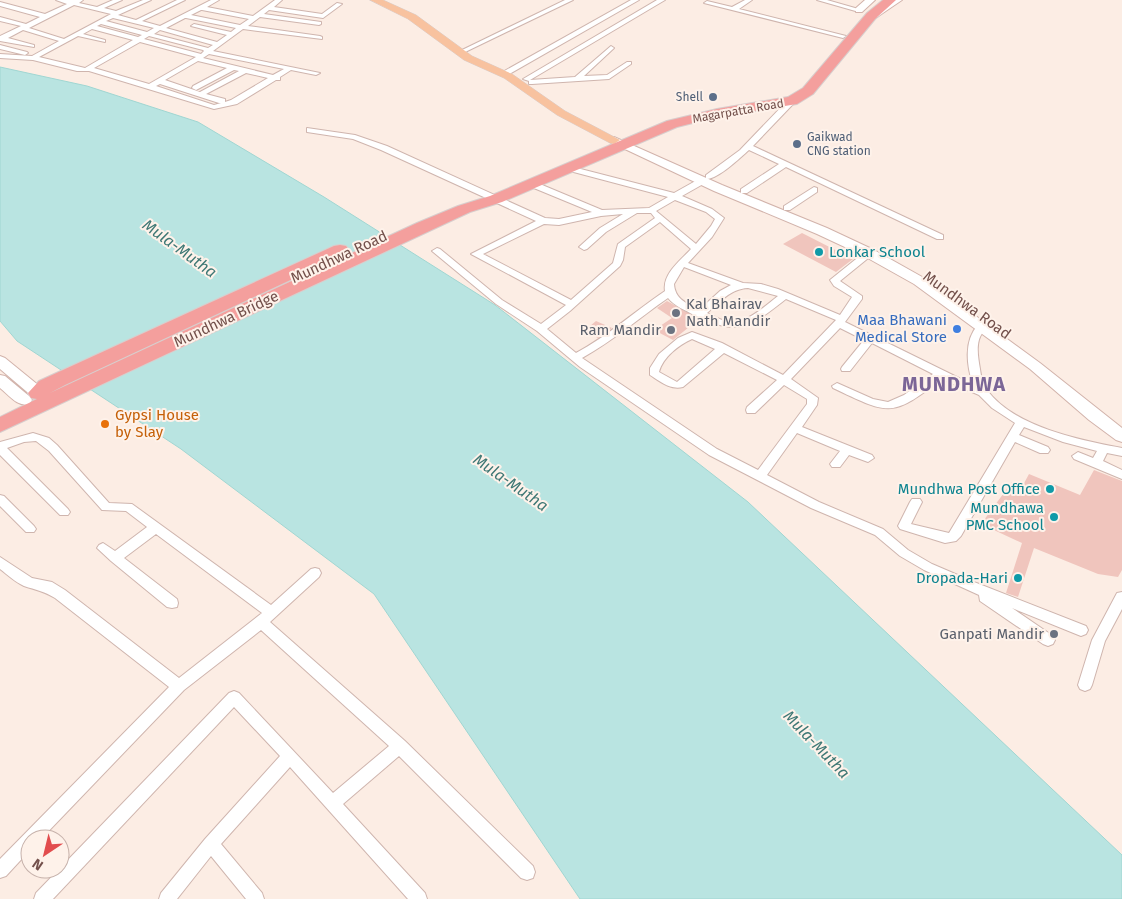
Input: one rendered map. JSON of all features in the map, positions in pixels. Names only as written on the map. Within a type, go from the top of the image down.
[{"type":"highway","points":[[867,8],[890,0]]},
{"type":"highway","name":"Magarpatta Road","points":[[491,196],[692,113],[785,97],[798,89],[867,8]]},
{"type":"highway","name":"Magarpatta Road","points":[[491,196],[532,184],[569,168],[623,140],[672,124],[698,117],[792,101],[808,91],[867,8]]},
{"type":"highway","points":[[0,426],[31,407],[419,225],[469,214],[473,203],[491,196]]},
{"type":"highway","name":"Mundhwa Road","points":[[31,407],[50,391],[70,378],[419,225]]},
{"type":"highway","points":[[0,413],[31,407]]},
{"type":"highway","points":[[0,436],[31,407]]},
{"type":"main road","name":"Mundhwa Road","points":[[375,0],[412,17],[468,58],[529,81],[572,111],[623,140]]},
{"type":"main road","points":[[867,8],[879,14],[897,0]]},
{"type":"main road","name":"Mundhwa Road","points":[[508,72],[561,113],[869,253],[919,281],[985,324]]},
{"type":"main road","name":"Mundhwa Road","points":[[706,179],[744,191],[787,208],[860,240],[928,276],[1035,366],[1120,429]]},
{"type":"main road","points":[[0,361],[31,407]]},
{"type":"main road","points":[[0,380],[31,407]]},
{"type":"street","points":[[60,0],[99,8],[217,44]]},
{"type":"street","points":[[99,8],[118,0]]},
{"type":"street","points":[[138,21],[182,0]]},
{"type":"street","points":[[89,69],[148,34],[216,0]]},
{"type":"street","points":[[150,86],[204,54],[279,0]]},
{"type":"street","points":[[460,52],[570,0]]},
{"type":"street","points":[[508,72],[636,0]]},
{"type":"street","points":[[529,81],[662,0]]},
{"type":"street","points":[[721,0],[710,4],[843,36]]},
{"type":"street","points":[[734,9],[749,0]]},
{"type":"street","points":[[820,0],[867,8]]},
{"type":"street","points":[[0,56],[34,57],[115,14],[146,1],[241,27],[320,38]]},
{"type":"street","points":[[1,38],[77,2]]},
{"type":"street","points":[[0,4],[46,17]]},
{"type":"street","points":[[268,8],[323,16],[340,4]]},
{"type":"street","points":[[202,8],[256,17],[319,23]]},
{"type":"street","points":[[0,18],[23,28],[65,40]]},
{"type":"street","points":[[174,21],[232,34]]},
{"type":"street","points":[[101,22],[148,34],[234,67],[277,78]]},
{"type":"street","points":[[0,26],[23,28]]},
{"type":"street","points":[[91,27],[138,40],[204,54],[316,73]]},
{"type":"street","points":[[77,34],[103,42]]},
{"type":"street","points":[[1,38],[32,46]]},
{"type":"street","points":[[0,47],[77,69],[89,69],[150,86],[210,106],[220,107],[234,102],[277,78],[290,68]]},
{"type":"street","points":[[576,80],[611,48]]},
{"type":"street","points":[[529,81],[609,77],[629,64]]},
{"type":"street","points":[[196,88],[234,67]]},
{"type":"street","points":[[204,92],[246,70]]},
{"type":"street","points":[[159,81],[222,101]]},
{"type":"street","points":[[310,130],[355,137],[384,148],[543,221],[559,222],[601,212],[651,210],[706,179],[747,146],[792,101]]},
{"type":"street","points":[[747,146],[940,237]]},
{"type":"street","points":[[744,191],[785,164]]},
{"type":"street","points":[[569,168],[675,197],[705,208],[720,218],[714,231],[672,276],[669,283],[670,292],[674,299],[701,313],[709,330],[720,348],[718,352],[679,385],[654,373],[654,367],[658,360],[685,337],[709,330],[747,321],[756,317],[785,295]]},
{"type":"street","points":[[532,184],[601,212]]},
{"type":"street","points":[[787,208],[814,190]]},
{"type":"street","points":[[651,210],[697,249]]},
{"type":"street","points":[[584,246],[603,230],[635,211]]},
{"type":"street","points":[[541,329],[617,264],[620,259],[619,250],[621,246],[660,218]]},
{"type":"street","points":[[543,221],[476,254],[572,304]]},
{"type":"street","points":[[437,251],[499,302],[541,329],[575,357],[713,452],[815,505],[879,532],[904,553],[928,567],[969,586],[1081,630]]},
{"type":"street","points":[[751,410],[784,380],[840,321],[857,296],[837,284],[835,280],[869,253]]},
{"type":"street","points":[[684,264],[740,286]]},
{"type":"street","points":[[701,313],[731,289],[740,286],[750,286],[785,295],[840,321],[941,374],[982,392],[1021,422],[1040,430],[1122,452]]},
{"type":"street","points":[[575,357],[600,344],[635,316],[670,292]]},
{"type":"street","points":[[982,392],[974,368],[973,349],[975,336],[985,324]]},
{"type":"street","points":[[846,369],[871,338]]},
{"type":"street","points":[[718,345],[814,398],[814,402],[760,476]]},
{"type":"street","points":[[838,386],[877,403],[890,406],[901,402],[941,374]]},
{"type":"street","points":[[904,526],[945,538],[952,538],[957,533],[1021,422]]},
{"type":"street","points":[[795,428],[868,458]]},
{"type":"street","points":[[1012,436],[1044,450]]},
{"type":"street","points":[[64,512],[0,447],[29,437],[40,438],[51,446],[103,505],[109,508],[128,507],[156,527],[267,618],[527,872]]},
{"type":"street","points":[[1096,463],[1104,448]]},
{"type":"street","points":[[836,464],[847,449]]},
{"type":"street","points":[[1078,456],[1122,475]]},
{"type":"street","points":[[0,499],[30,529]]},
{"type":"street","points":[[893,542],[904,526],[916,502]]},
{"type":"street","points":[[115,558],[156,527]]},
{"type":"street","points":[[103,548],[172,603]]},
{"type":"street","points":[[0,562],[29,582],[47,586],[60,594],[179,686]]},
{"type":"street","points":[[0,870],[179,686],[267,618],[315,573]]},
{"type":"street","points":[[969,586],[1048,640]]},
{"type":"street","points":[[1085,685],[1099,640],[1122,597]]},
{"type":"street","points":[[42,899],[234,697],[420,899]]},
{"type":"street","points":[[333,803],[400,746]]},
{"type":"street","points":[[167,899],[211,844],[290,756]]},
{"type":"street","points":[[211,844],[256,899]]},
{"type":"water","name":"Mula-Mutha","points":[[0,67],[87,86],[198,122],[324,197],[495,305],[748,502],[1122,855],[1122,899],[580,899],[374,594],[181,449],[17,341],[0,321]]},
{"type":"building","name":"Lonkar School","points":[[802,233],[853,259],[836,272],[783,244]]},
{"type":"building","points":[[667,301],[699,319],[673,340],[654,330],[672,318],[657,308]]},
{"type":"building","points":[[596,321],[612,328],[598,338],[584,331]]},
{"type":"building","name":"Mundhawa PMC School","points":[[1094,470],[1122,481],[1122,570],[1118,577],[1098,574],[1034,548],[1018,597],[1006,593],[1022,543],[981,524],[1012,482],[1022,487],[1029,474],[1080,495]]},
{"type":"place","name":"Shell","points":[[713,97]]},
{"type":"place","name":"Gaikwad CNG station","points":[[797,144]]},
{"type":"place","name":"Lonkar School","points":[[819,252]]},
{"type":"place","name":"Kal Bhairav Nath Mandir","points":[[676,313]]},
{"type":"place","name":"Maa Bhawani Medical Store","points":[[957,329]]},
{"type":"place","name":"Ram Mandir","points":[[671,330]]},
{"type":"place","name":"Gypsi House by Slay","points":[[105,424]]},
{"type":"place","name":"Mundhwa Post Office","points":[[1050,489]]},
{"type":"place","name":"Mundhawa PMC School","points":[[1054,517]]},
{"type":"place","name":"Dropada-Hari","points":[[1018,578]]},
{"type":"place","name":"Ganpati Mandir","points":[[1054,634]]},
{"type":"district","name":"MUNDHWA","points":[[954,384]]}]
